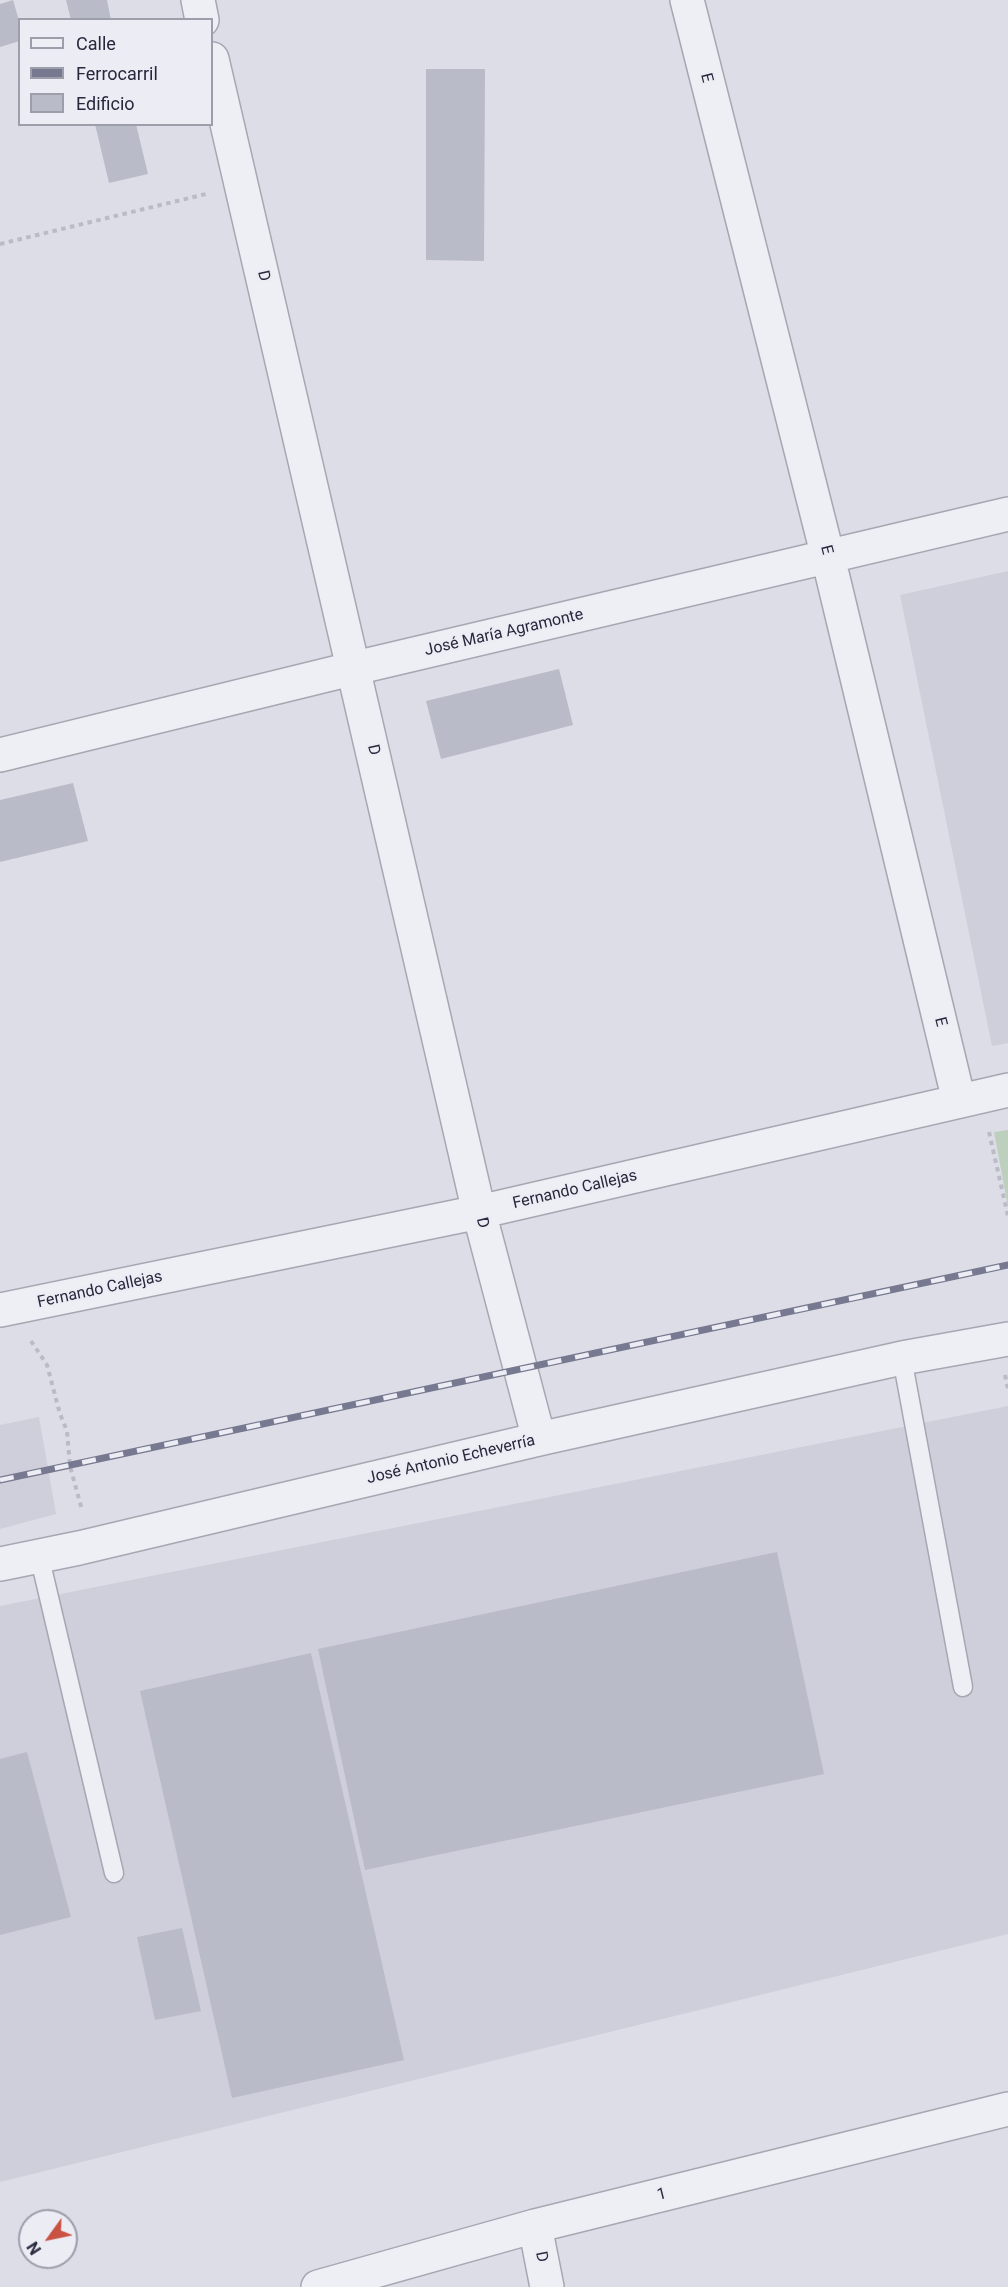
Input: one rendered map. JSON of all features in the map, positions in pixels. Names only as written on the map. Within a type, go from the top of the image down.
[{"type":"street","points":[[198,0],[202,18]]},
{"type":"street","name":"E","points":[[687,0],[828,557],[983,1096]]},
{"type":"street","name":"D","points":[[213,63],[355,668],[479,1212],[539,1439]]},
{"type":"street","name":"José María Agramonte","points":[[0,755],[355,668],[1008,514]]},
{"type":"street","name":"Fernando Callejas","points":[[0,1310],[479,1212],[983,1096]]},
{"type":"street","name":"José Antonio Echeverría","points":[[0,1564],[79,1548],[539,1439],[902,1358],[1008,1339]]},
{"type":"street","name":"1","points":[[318,2287],[535,2226],[1008,2109]]},
{"type":"street","name":"D","points":[[535,2226],[547,2287]]},
{"type":"lane","points":[[902,1358],[963,1688]]},
{"type":"lane","points":[[39,1555],[114,1873]]},
{"type":"path","points":[[0,244],[241,185]]},
{"type":"path","points":[[983,1096],[1008,1216]]},
{"type":"path","points":[[29,1337],[47,1365],[60,1414],[68,1431],[70,1466],[83,1516],[79,1548]]},
{"type":"shaded area","points":[[1008,571],[1008,1043],[992,1046],[900,595]]},
{"type":"shaded area","points":[[1008,1406],[1008,1934],[0,2182],[0,1606]]},
{"type":"shaded area","points":[[39,1417],[56,1514],[0,1529],[0,1425]]},
{"type":"green space","points":[[1008,1130],[1008,1207],[994,1132]]},
{"type":"building","points":[[13,0],[18,18],[18,42],[0,47],[0,4]]},
{"type":"building","points":[[66,0],[107,0],[111,18],[70,18]]},
{"type":"building","points":[[426,69],[485,69],[484,261],[426,260]]},
{"type":"building","points":[[95,126],[136,126],[148,174],[109,183]]},
{"type":"building","points":[[559,669],[573,725],[441,759],[426,701]]},
{"type":"building","points":[[73,783],[88,841],[0,862],[0,800]]},
{"type":"building","points":[[777,1552],[824,1774],[365,1870],[318,1649]]},
{"type":"building","points":[[311,1653],[404,2060],[232,2098],[140,1691]]},
{"type":"building","points":[[27,1752],[71,1917],[0,1935],[0,1759]]},
{"type":"building","points":[[182,1928],[201,2011],[155,2020],[137,1937]]},
{"type":"railway","points":[[0,1480],[1008,1265]]}]
